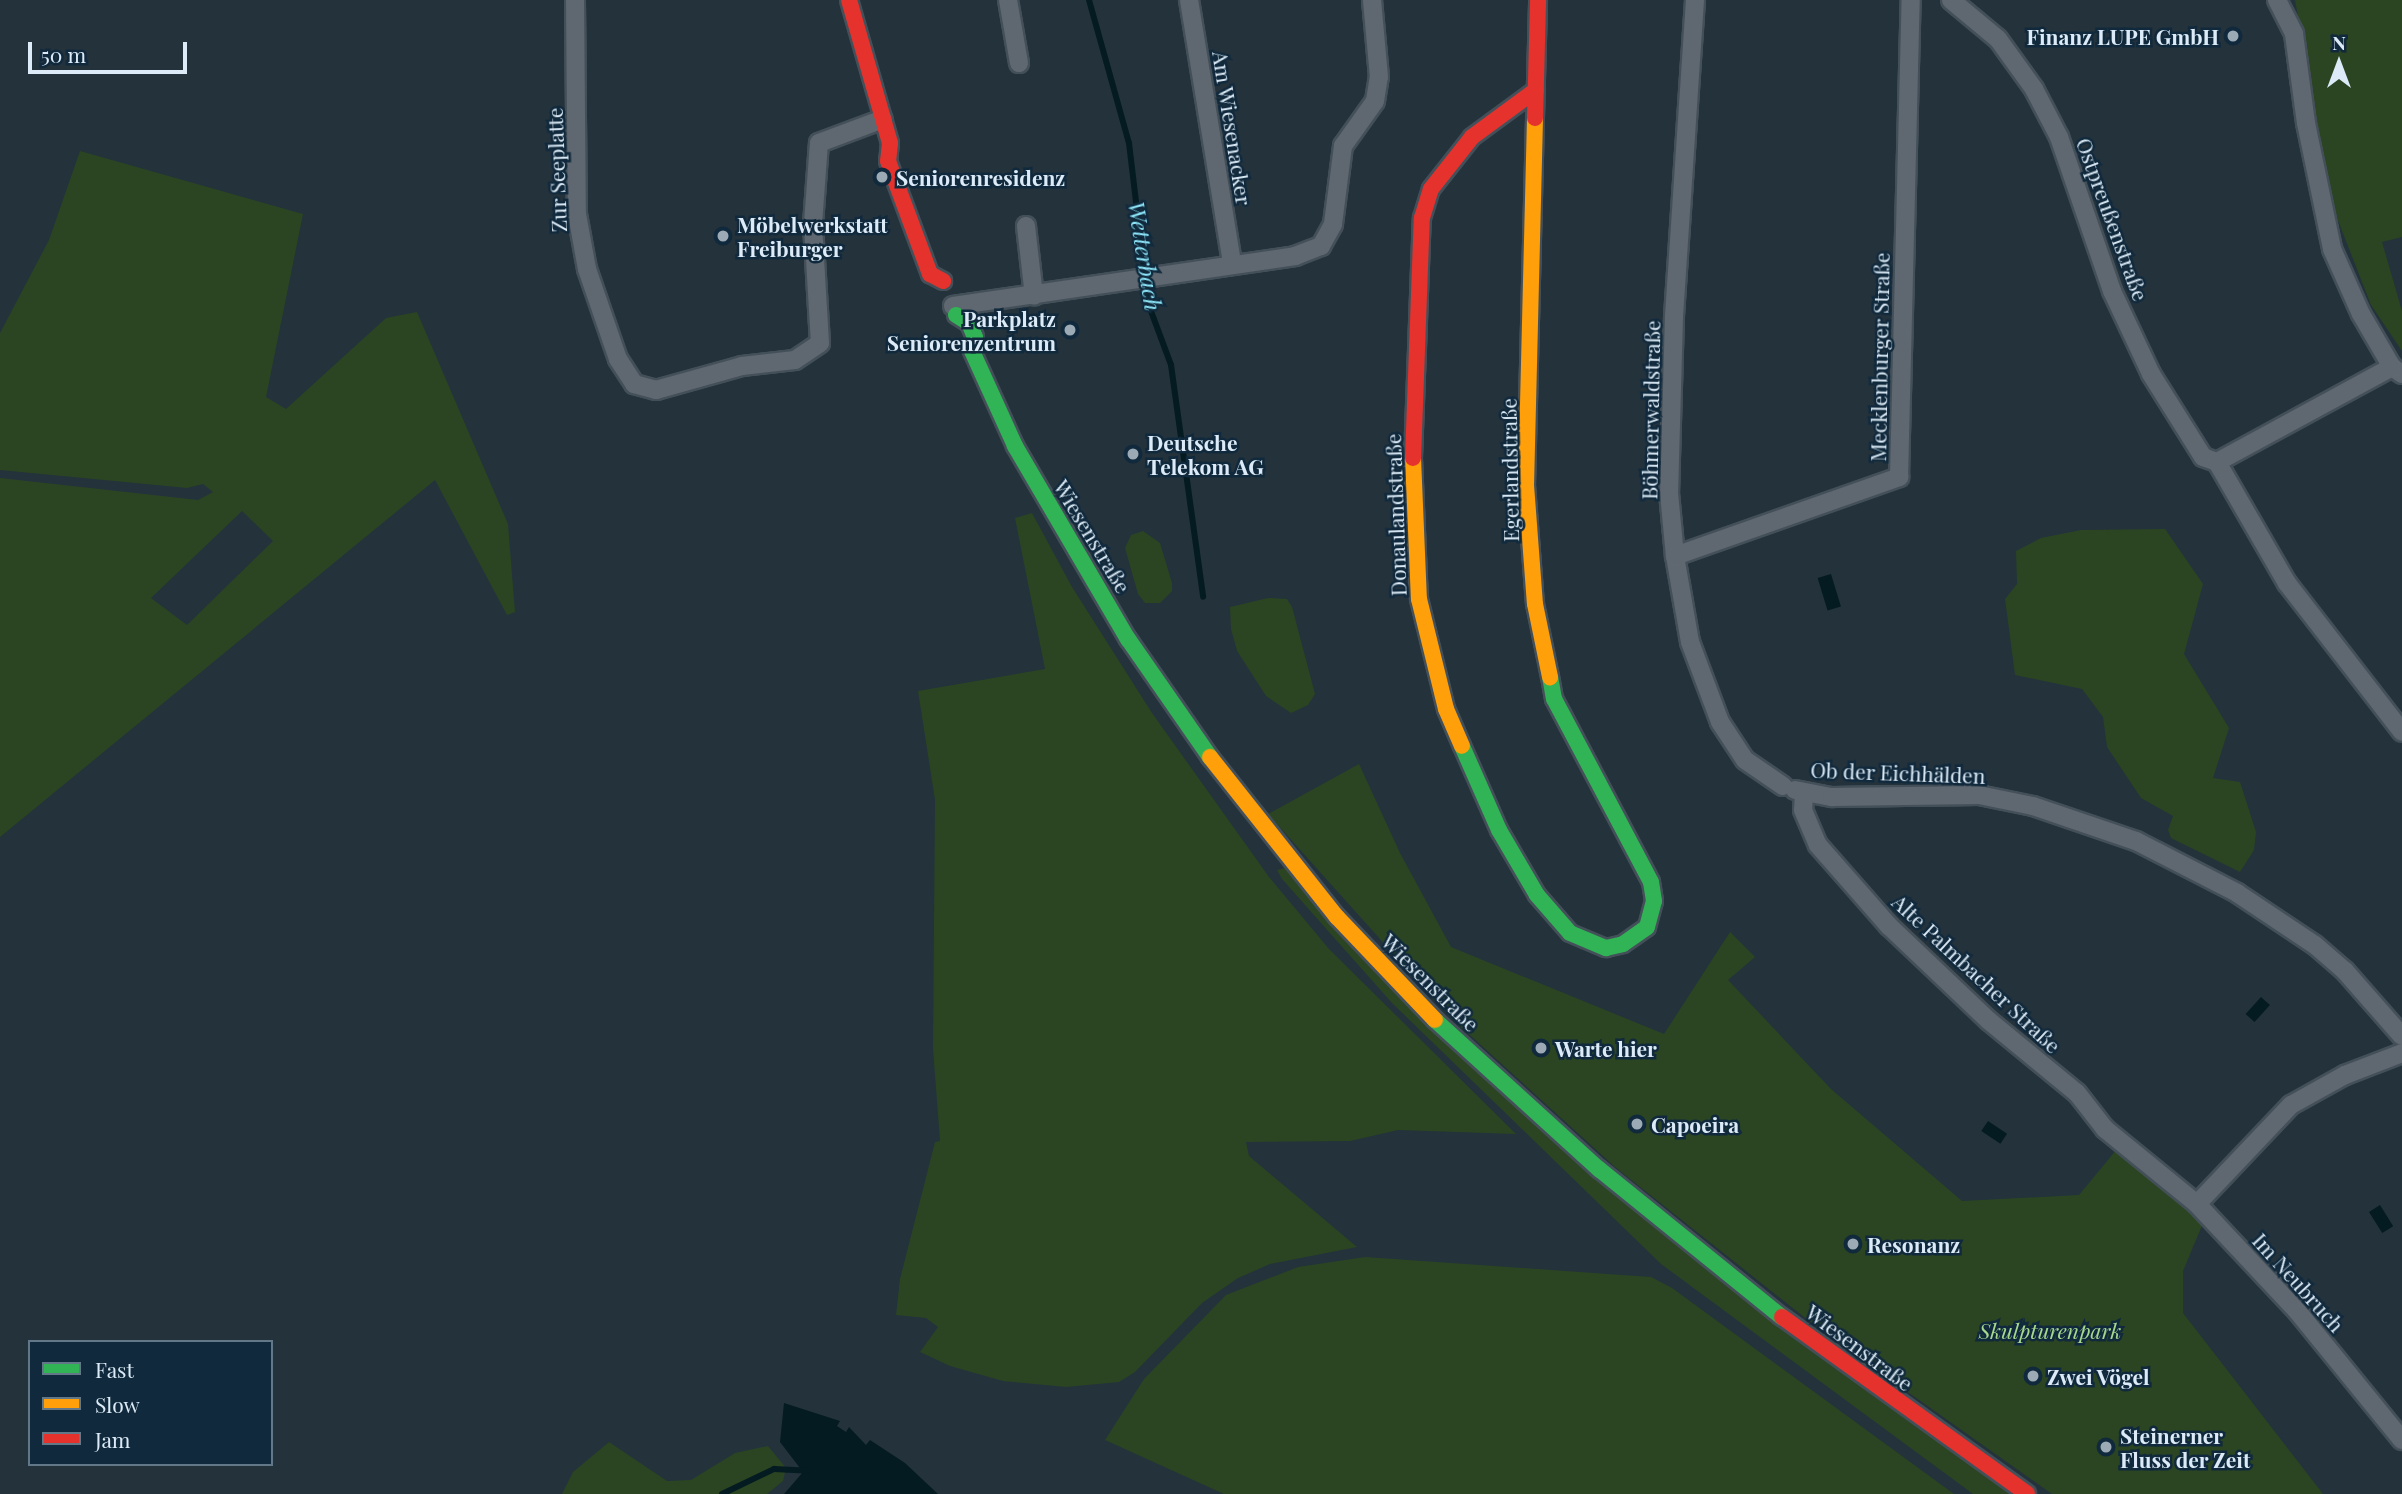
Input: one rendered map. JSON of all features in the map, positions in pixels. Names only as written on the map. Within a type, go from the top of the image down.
[{"type":"street","name":"Zur Seeplatte","points":[[575,0],[578,214],[587,269],[618,359],[634,384],[656,390],[742,366],[795,360],[820,343],[813,225],[819,143],[839,132],[883,119]]},
{"type":"street","name":"Wiesenstraße","points":[[849,0],[890,143],[903,154],[946,268],[943,281],[955,311],[954,329],[961,346],[972,351],[1059,527],[1168,703],[1268,836],[1372,955],[1489,1072],[1626,1191],[1803,1334],[2027,1494]]},
{"type":"street","points":[[1008,0],[1019,63]]},
{"type":"street","name":"Am Wiesenacker","points":[[1189,0],[1231,263]]},
{"type":"street","points":[[955,311],[1231,263],[1295,256],[1321,246],[1334,224],[1343,146],[1376,101],[1379,77],[1372,0]]},
{"type":"street","name":"Egerlandstraße","points":[[1538,0],[1526,485],[1535,604],[1554,699],[1637,850],[1651,881],[1653,914]]},
{"type":"street","name":"Böhmerwaldstraße","points":[[1695,0],[1674,316],[1668,493],[1675,556],[1690,642],[1720,722],[1745,761],[1782,786]]},
{"type":"street","name":"Mecklenburger Straße","points":[[1675,556],[1899,477],[1911,0]]},
{"type":"street","name":"Ostpreußenstraße","points":[[1951,0],[1998,39],[2034,89],[2059,137],[2112,291],[2151,374],[2203,457],[2217,462],[2287,583],[2402,732]]},
{"type":"street","points":[[2217,462],[2397,371],[2332,248],[2306,123],[2294,34],[2277,0]]},
{"type":"street","name":"Donaulandstraße","points":[[1536,90],[1472,137],[1431,189],[1422,218],[1412,446],[1419,599],[1446,709],[1499,830],[1537,895],[1570,933],[1606,948],[1636,936],[1653,914]]},
{"type":"street","points":[[1026,226],[1034,296]]},
{"type":"street","name":"Ob der Eichhälden","points":[[1782,786],[1804,793],[1832,797],[1979,795],[2033,806],[2136,841],[2236,892],[2315,945],[2346,971],[2402,1036]]},
{"type":"street","name":"Alte Palmbacher Straße","points":[[1804,793],[1803,810],[1818,845],[1889,926],[1988,1020],[2077,1093],[2105,1129],[2151,1166]]},
{"type":"street","points":[[2197,1204],[2291,1105],[2345,1075],[2402,1053]]},
{"type":"street","name":"Im Neubruch","points":[[2151,1166],[2197,1204],[2298,1312],[2402,1440]]},
{"type":"green space","points":[[2295,0],[2402,0],[2402,237],[2382,242],[2402,311],[2402,351],[2371,305],[2332,205]]},
{"type":"green space","points":[[80,151],[303,214],[266,397],[286,409],[386,318],[417,312],[508,524],[515,612],[507,615],[435,480],[0,837],[0,478],[198,500],[213,492],[203,484],[187,488],[0,470],[0,333],[49,240]],"holes":[[[242,511],[273,541],[187,625],[151,598]]]},
{"type":"green space","points":[[1032,513],[1072,587],[1152,713],[1269,877],[1329,949],[1516,1134],[1398,1130],[1350,1141],[1246,1142],[1249,1156],[1357,1247],[1270,1264],[1238,1278],[1202,1303],[1135,1372],[1119,1382],[1066,1387],[1003,1381],[950,1366],[920,1352],[938,1327],[926,1318],[896,1315],[900,1279],[935,1142],[940,1141],[933,1049],[935,800],[918,691],[1045,669],[1015,518]]},
{"type":"green space","points":[[2165,529],[2203,584],[2184,654],[2229,728],[2213,778],[2240,782],[2256,832],[2254,850],[2240,872],[2171,838],[2168,830],[2173,816],[2141,798],[2107,747],[2103,717],[2082,689],[2015,675],[2005,599],[2017,584],[2016,551],[2041,538],[2081,530]]},
{"type":"green space","points":[[1143,531],[1160,543],[1172,583],[1172,591],[1160,603],[1145,603],[1138,594],[1125,548],[1131,535]]},
{"type":"green space","points":[[1268,598],[1287,599],[1292,607],[1315,694],[1308,705],[1291,713],[1266,696],[1237,651],[1231,629],[1230,607]]},
{"type":"green space","name":"Skulpturenpark","points":[[1359,764],[1400,853],[1451,947],[1664,1034],[1730,932],[1755,957],[1728,980],[1831,1089],[1962,1201],[2079,1195],[2117,1149],[2203,1223],[2183,1271],[2183,1313],[2323,1494],[2052,1494],[1823,1332],[1615,1167],[1450,1017],[1268,814]]},
{"type":"green space","points":[[1285,868],[1413,1008],[2012,1494],[1973,1494],[1661,1264],[1392,1003],[1282,879],[1277,870]]},
{"type":"green space","points":[[1365,1257],[1651,1277],[1672,1288],[1954,1494],[1224,1494],[1105,1440],[1144,1379],[1226,1295],[1298,1267]]},
{"type":"green space","points":[[609,1442],[667,1481],[691,1480],[735,1453],[768,1446],[786,1468],[783,1481],[767,1494],[562,1494],[573,1472]]},
{"type":"water","points":[[1831,574],[1841,607],[1828,611],[1818,578]]},
{"type":"water","points":[[2261,997],[2270,1005],[2255,1022],[2246,1014]]},
{"type":"water","points":[[1988,1121],[2007,1134],[2000,1144],[1981,1131]]},
{"type":"water","points":[[2380,1205],[2393,1226],[2382,1233],[2369,1212]]},
{"type":"water","points":[[784,1403],[840,1421],[837,1426],[846,1432],[849,1427],[866,1445],[870,1440],[905,1463],[938,1494],[784,1494],[803,1472],[780,1442]]},
{"type":"waterway","name":"Wetterbach","points":[[1089,0],[1129,143],[1148,303],[1171,365],[1203,597]]},
{"type":"waterway","points":[[722,1494],[774,1469],[809,1471]]},
{"type":"traffic: fast","points":[[956,315],[969,323],[975,337],[972,351],[1015,446],[1128,639],[1210,757]]},
{"type":"traffic: fast","points":[[1462,746],[1499,830],[1537,895],[1570,933],[1606,948],[1623,944],[1647,927],[1654,901],[1651,882],[1554,699],[1550,677]]},
{"type":"traffic: fast","points":[[1435,1020],[1599,1169],[1782,1317]]},
{"type":"traffic: slow","points":[[1535,118],[1526,485],[1535,604],[1550,677]]},
{"type":"traffic: slow","points":[[1413,458],[1419,599],[1446,709],[1462,746]]},
{"type":"traffic: slow","points":[[1210,757],[1337,917],[1435,1020]]},
{"type":"traffic: jam","points":[[849,0],[890,143],[888,161],[930,274],[943,281]]},
{"type":"traffic: jam","points":[[1535,118],[1538,0]]},
{"type":"traffic: jam","points":[[1413,458],[1422,218],[1431,189],[1472,137],[1536,90]]},
{"type":"traffic: jam","points":[[1782,1317],[2027,1494]]},
{"type":"place","name":"Finanz LUPE GmbH","points":[[2233,36]]},
{"type":"place","name":"Seniorenresidenz","points":[[882,177]]},
{"type":"place","name":"Möbelwerkstatt Freiburger","points":[[723,236]]},
{"type":"place","name":"Parkplatz Seniorenzentrum","points":[[1070,330]]},
{"type":"place","name":"Deutsche Telekom AG","points":[[1133,454]]},
{"type":"place","name":"Warte hier","points":[[1541,1048]]},
{"type":"place","name":"Capoeira","points":[[1637,1124]]},
{"type":"place","name":"Resonanz","points":[[1853,1244]]},
{"type":"place","name":"Zwei Vögel","points":[[2033,1376]]},
{"type":"place","name":"Steinerner Fluss der Zeit","points":[[2106,1447]]}]
